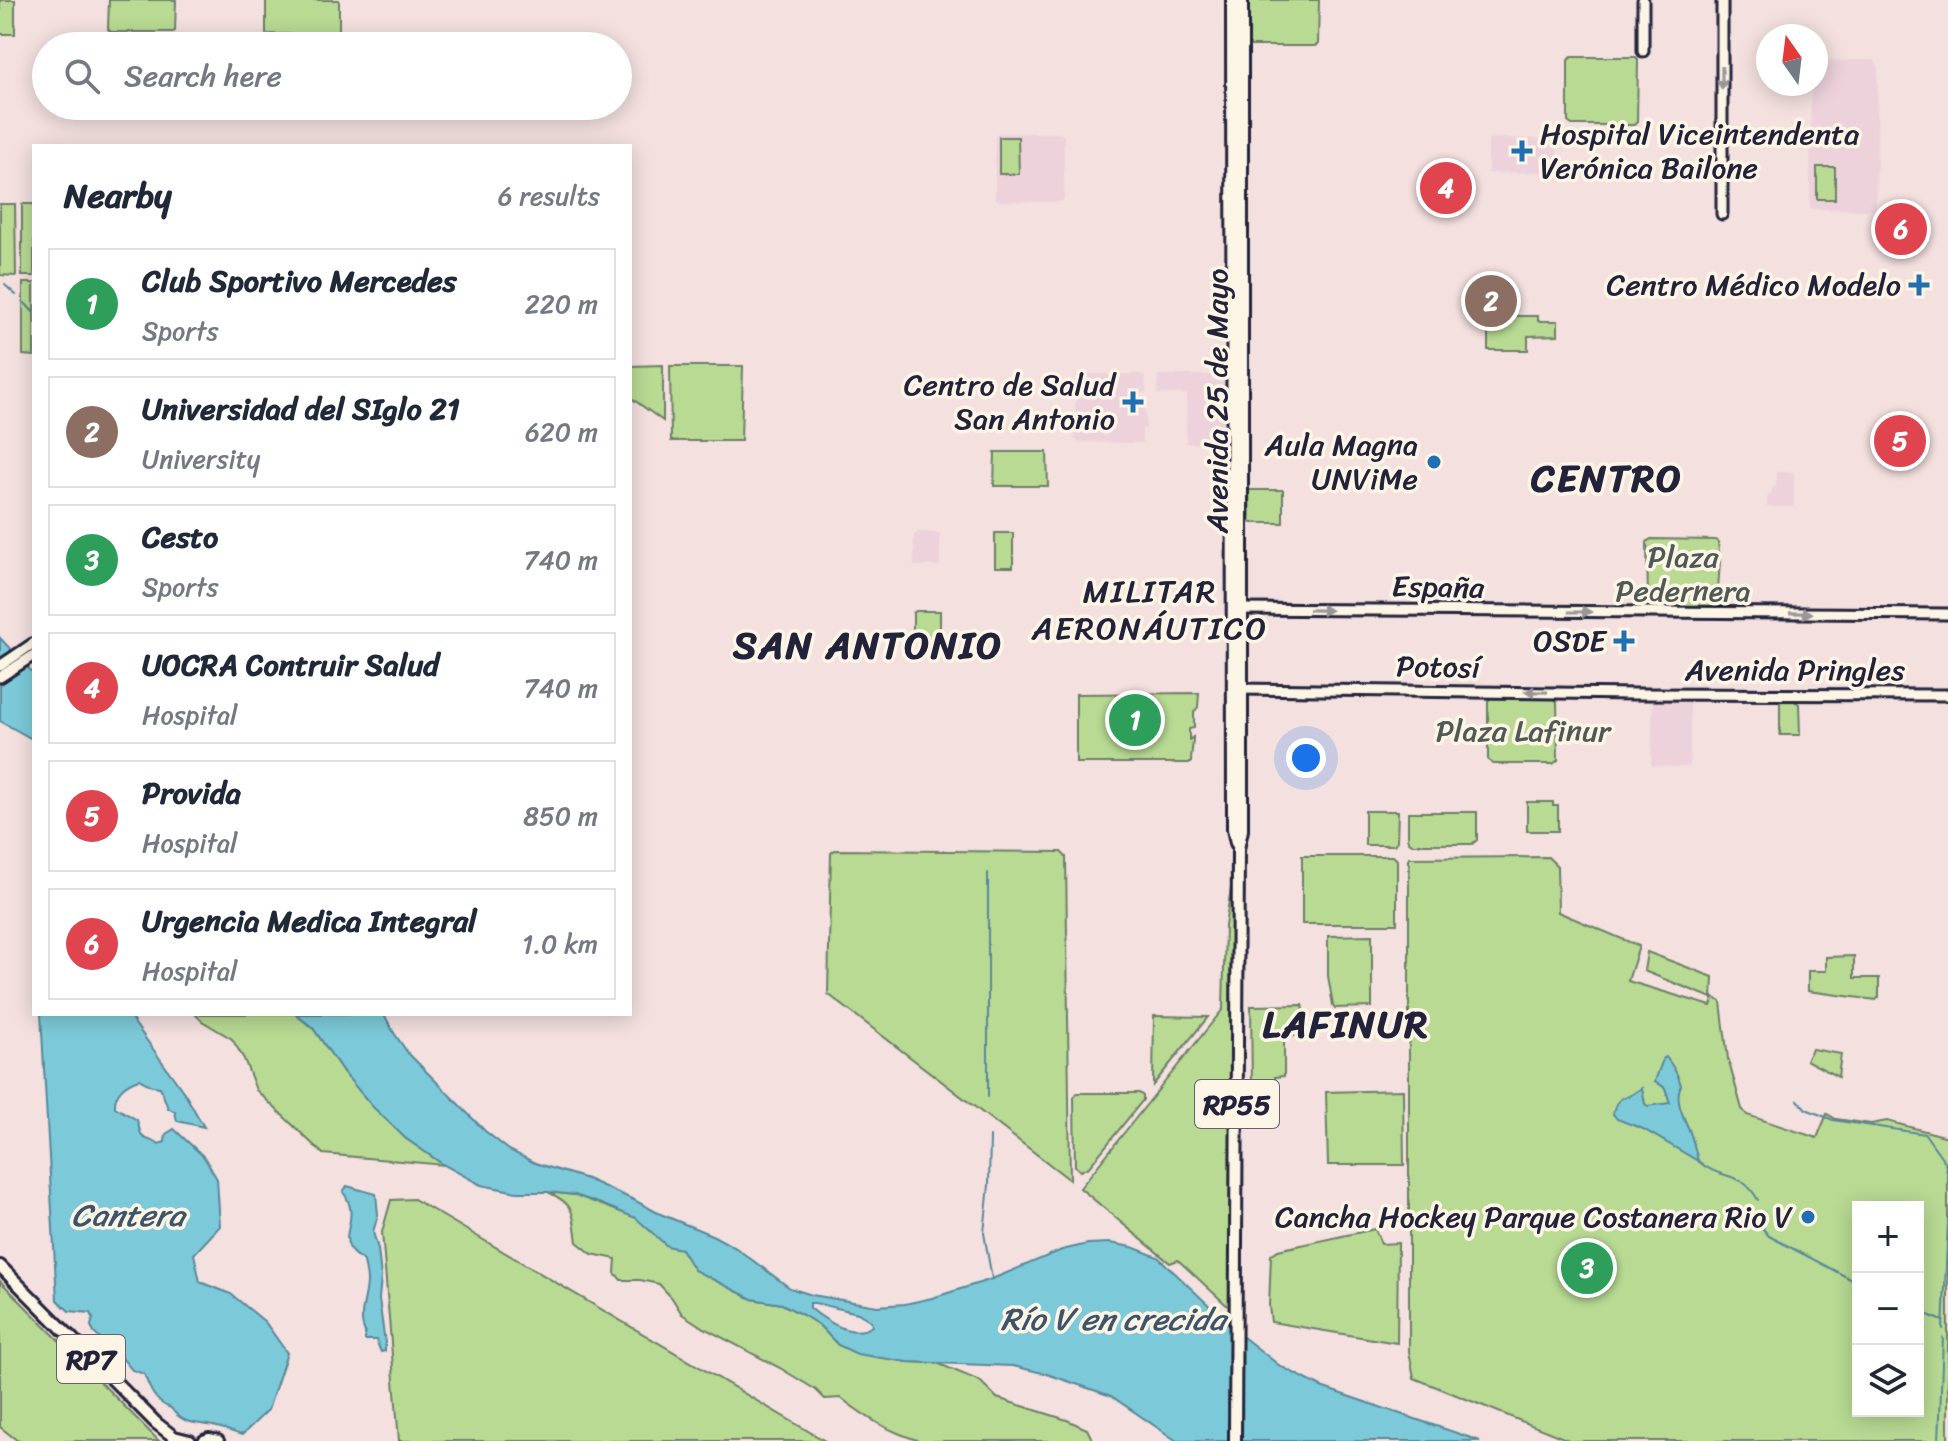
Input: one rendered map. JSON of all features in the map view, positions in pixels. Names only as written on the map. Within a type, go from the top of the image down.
[{"type":"main road","name":"Avenida 25 de Mayo","points":[[1232,0],[1237,689],[1242,830],[1238,849],[1235,1441]]},
{"type":"main road","name":"Avenida 25 de Mayo","points":[[1237,530],[1242,0]]},
{"type":"main road","points":[[1643,0],[1643,51]]},
{"type":"main road","points":[[1722,0],[1722,214]]},
{"type":"main road","name":"España","points":[[1237,609],[1948,614]]},
{"type":"main road","points":[[0,666],[32,644]]},
{"type":"main road","points":[[0,677],[32,656]]},
{"type":"main road","name":"Potosí","points":[[1237,689],[1642,694]]},
{"type":"main road","name":"Avenida Pringles","points":[[1642,694],[1948,695]]},
{"type":"main road","name":"RP7","points":[[0,1266],[156,1423],[174,1437],[193,1441],[210,1440]]},
{"type":"main road","name":"RP7","points":[[0,1273],[169,1441]]},
{"type":"shaded area","points":[[1874,60],[1878,65],[1876,206],[1873,210],[1810,207],[1811,96],[1828,96],[1828,61]]},
{"type":"shaded area","points":[[999,133],[1060,133],[1064,136],[1064,199],[1061,202],[999,201],[995,198],[995,136]]},
{"type":"shaded area","name":"Hospital Viceintendenta Verónica Bailone","points":[[1555,139],[1557,172],[1488,173],[1488,140]]},
{"type":"shaded area","points":[[1078,374],[1142,374],[1145,377],[1146,393],[1130,393],[1129,398],[1124,399],[1125,406],[1146,406],[1146,429],[1142,429],[1142,443],[1079,442],[1075,439]]},
{"type":"shaded area","points":[[1158,375],[1225,375],[1226,442],[1186,443],[1187,394],[1157,394]]},
{"type":"shaded area","points":[[1776,472],[1794,472],[1794,507],[1767,507],[1768,495],[1776,487]]},
{"type":"shaded area","points":[[918,532],[940,533],[940,566],[914,566],[914,535]]},
{"type":"shaded area","points":[[1653,699],[1690,699],[1690,767],[1651,765]]},
{"type":"green space","points":[[0,0],[15,0],[15,34],[0,34]]},
{"type":"green space","points":[[109,0],[176,0],[175,31],[111,32],[108,29]]},
{"type":"green space","points":[[266,0],[339,0],[339,32],[266,32]]},
{"type":"green space","points":[[1246,0],[1319,0],[1318,44],[1251,46],[1247,41]]},
{"type":"green space","points":[[1572,57],[1638,59],[1637,122],[1634,125],[1572,125],[1568,122],[1568,60]]},
{"type":"green space","points":[[999,137],[1018,137],[1019,174],[999,174]]},
{"type":"green space","points":[[1817,167],[1835,167],[1835,199],[1817,199]]},
{"type":"green space","points":[[0,204],[15,204],[16,276],[0,275]]},
{"type":"green space","points":[[22,204],[32,204],[32,276],[22,276]]},
{"type":"green space","points":[[23,283],[32,283],[32,356],[23,355]]},
{"type":"green space","points":[[1488,316],[1538,316],[1538,321],[1558,321],[1558,335],[1528,336],[1528,350],[1488,350]]},
{"type":"green space","points":[[663,365],[663,421],[632,398],[632,366]]},
{"type":"green space","points":[[670,366],[743,366],[741,441],[671,441]]},
{"type":"green space","points":[[995,452],[1047,452],[1048,486],[994,486]]},
{"type":"green space","points":[[1249,490],[1283,490],[1283,523],[1252,523]]},
{"type":"green space","points":[[995,533],[1013,533],[1013,567],[995,567]]},
{"type":"green space","name":"Plaza Pedernera","points":[[1651,539],[1718,542],[1717,607],[1653,609],[1648,604],[1647,542]]},
{"type":"green space","points":[[940,611],[940,638],[913,637],[913,613]]},
{"type":"green space","points":[[1199,693],[1194,728],[1189,729],[1189,740],[1193,737],[1191,763],[1076,763],[1076,694]]},
{"type":"green space","name":"Plaza Lafinur","points":[[1491,697],[1553,697],[1557,702],[1558,760],[1553,764],[1493,764],[1488,760],[1488,701]]},
{"type":"green space","points":[[1780,701],[1799,704],[1800,735],[1780,735]]},
{"type":"green space","points":[[1527,802],[1553,802],[1553,806],[1558,806],[1558,831],[1527,831]]},
{"type":"green space","points":[[1365,811],[1398,811],[1397,841],[1394,845],[1365,845]]},
{"type":"green space","points":[[1408,812],[1477,812],[1477,840],[1472,844],[1412,844],[1408,841]]},
{"type":"green space","points":[[835,850],[1061,852],[1066,857],[1070,1180],[828,994],[831,853]]},
{"type":"green space","points":[[1302,856],[1393,856],[1397,860],[1397,924],[1302,924]]},
{"type":"green space","points":[[1548,857],[1557,866],[1558,912],[1639,946],[1628,981],[1711,1006],[1714,997],[1721,1002],[1728,1059],[1742,1109],[1747,1115],[1817,1138],[1827,1114],[1836,1119],[1871,1124],[1887,1121],[1948,1137],[1948,1441],[1571,1441],[1414,1378],[1409,1351],[1409,858]]},
{"type":"green space","points":[[1231,888],[1233,1311],[1178,1260],[1170,1263],[1080,1188],[1223,1009],[1225,926]]},
{"type":"green space","points":[[1372,935],[1372,1007],[1335,1008],[1328,976],[1328,936]]},
{"type":"green space","points":[[1647,952],[1713,977],[1712,998],[1644,971]]},
{"type":"green space","points":[[1854,956],[1854,978],[1879,978],[1879,997],[1876,1000],[1808,991],[1808,971],[1826,971],[1826,957]]},
{"type":"green space","points":[[1303,1005],[1303,1036],[1284,1036],[1284,1076],[1275,1077],[1275,1086],[1252,1086],[1251,1006]]},
{"type":"green space","points":[[197,1016],[298,1016],[313,1028],[344,1073],[405,1138],[444,1165],[323,1154],[256,1090],[232,1039]]},
{"type":"green space","points":[[1154,1016],[1208,1017],[1153,1085]]},
{"type":"green space","points":[[1812,1049],[1841,1054],[1838,1077],[1806,1060]]},
{"type":"green space","points":[[1403,1090],[1404,1165],[1328,1165],[1326,1092]]},
{"type":"green space","points":[[1077,1093],[1139,1093],[1143,1096],[1143,1100],[1089,1167],[1080,1171],[1075,1166],[1074,1097]]},
{"type":"green space","points":[[548,1192],[575,1195],[637,1218],[681,1249],[708,1276],[752,1299],[782,1304],[803,1315],[819,1325],[838,1345],[907,1362],[937,1363],[980,1381],[997,1398],[1087,1429],[1093,1441],[920,1441],[888,1429],[841,1398],[825,1399],[780,1368],[702,1327],[682,1314],[659,1284],[621,1280],[615,1273],[616,1259],[592,1254],[577,1242],[572,1211],[564,1201]]},
{"type":"green space","points":[[414,1199],[825,1441],[399,1441],[382,1232],[391,1200]]},
{"type":"green space","points":[[1375,1229],[1381,1244],[1398,1243],[1397,1343],[1271,1322],[1271,1255],[1278,1250]]},
{"type":"green space","points":[[0,1281],[159,1441],[18,1441],[0,1427]]},
{"type":"water","points":[[0,638],[32,672],[32,739],[0,721]]},
{"type":"water","name":"Cantera","points":[[41,1016],[129,1016],[185,1094],[204,1127],[177,1121],[160,1087],[139,1079],[119,1093],[115,1107],[137,1120],[141,1135],[159,1144],[165,1142],[166,1134],[174,1129],[204,1157],[217,1179],[220,1226],[194,1254],[200,1282],[231,1294],[265,1322],[287,1353],[268,1410],[242,1435],[181,1418],[157,1399],[144,1374],[132,1370],[117,1352],[94,1333],[91,1313],[69,1311],[57,1300]]},
{"type":"water","name":"Río V en crecida","points":[[298,1016],[385,1016],[408,1053],[485,1131],[509,1150],[535,1163],[587,1179],[714,1236],[736,1248],[790,1288],[812,1295],[877,1306],[905,1304],[992,1279],[1062,1250],[1110,1243],[1132,1247],[1158,1257],[1238,1333],[1280,1366],[1321,1387],[1480,1441],[1177,1441],[1111,1396],[1047,1374],[1013,1366],[907,1362],[857,1354],[838,1345],[819,1325],[782,1304],[752,1299],[694,1270],[681,1249],[667,1246],[636,1218],[575,1195],[517,1192],[481,1185],[444,1165],[405,1138],[344,1073],[313,1028]],"holes":[[[810,1303],[858,1313],[871,1321],[872,1326],[865,1330],[848,1330],[824,1318],[810,1308]]]},
{"type":"water","points":[[1666,1057],[1680,1081],[1679,1104],[1698,1161],[1643,1129],[1617,1119],[1613,1114],[1621,1098],[1642,1088],[1648,1106],[1670,1103],[1665,1088],[1655,1081]]},
{"type":"water","points":[[347,1186],[376,1194],[378,1215],[373,1232],[378,1249],[381,1277],[379,1299],[385,1343],[385,1351],[381,1352],[376,1340],[365,1340],[362,1320],[367,1276],[364,1261],[353,1253],[348,1243],[350,1209],[343,1192]]},
{"type":"waterway","points":[[5,285],[16,295]]},
{"type":"waterway","points":[[25,303],[32,311]]},
{"type":"waterway","points":[[988,873],[988,1097]]},
{"type":"waterway","points":[[1798,1100],[1806,1109],[1833,1120],[1925,1134],[1945,1162],[1948,1178]]},
{"type":"waterway","points":[[990,1137],[984,1233],[992,1279]]},
{"type":"waterway","points":[[1698,1161],[1744,1183],[1758,1200]]},
{"type":"waterway","points":[[1764,1212],[1763,1229],[1769,1236],[1852,1280]]},
{"type":"waterway","points":[[1943,1329],[1948,1222]]},
{"type":"waterway","points":[[1924,1313],[1943,1321]]},
{"type":"waterway","points":[[1939,1441],[1943,1338]]},
{"type":"place","name":"Hospital Viceintendenta Verónica Bailone","points":[[1522,151]]},
{"type":"place","name":"UOCRA Contruir Salud","points":[[1446,188]]},
{"type":"place","name":"Urgencia Medica Integral","points":[[1901,229]]},
{"type":"place","name":"Centro Médico Modelo","points":[[1919,285]]},
{"type":"place","name":"Universidad del SIglo 21","points":[[1491,301]]},
{"type":"place","name":"Centro de Salud San Antonio","points":[[1133,402]]},
{"type":"place","name":"Provida","points":[[1900,441]]},
{"type":"place","name":"Aula Magna UNViMe","points":[[1434,462]]},
{"type":"place","name":"OSDE","points":[[1624,641]]},
{"type":"place","name":"Club Sportivo Mercedes","points":[[1135,720]]},
{"type":"place","name":"Cancha Hockey Parque Costanera Rio V","points":[[1808,1217]]},
{"type":"place","name":"Cesto","points":[[1587,1268]]},
{"type":"district","name":"CENTRO","points":[[1607,478]]},
{"type":"district","name":"MILITAR AERONÁUTICO","points":[[1150,610]]},
{"type":"district","name":"SAN ANTONIO","points":[[868,645]]},
{"type":"district","name":"LAFINUR","points":[[1346,1024]]}]
